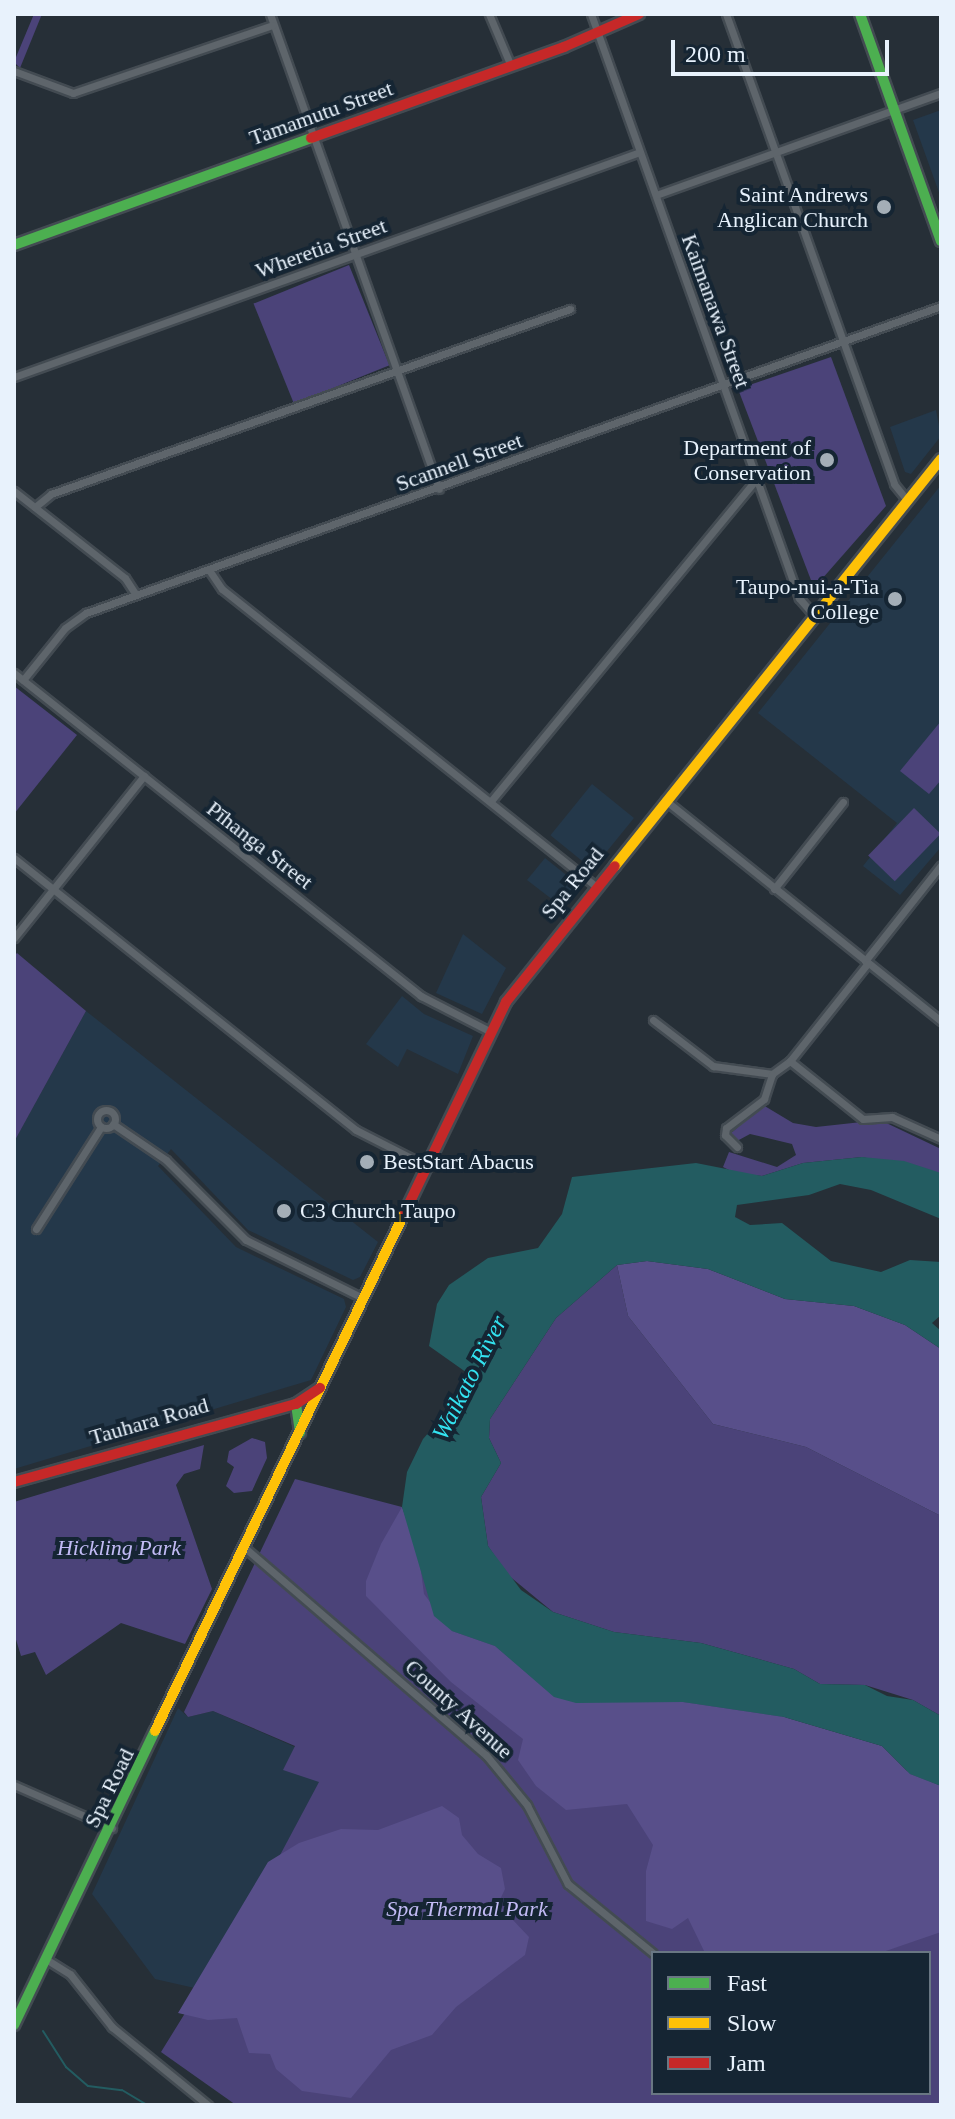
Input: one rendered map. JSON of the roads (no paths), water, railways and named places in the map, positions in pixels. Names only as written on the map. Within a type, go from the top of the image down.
[{"type":"main road","name":"Tamamutu Street","points":[[14,245],[511,66],[639,14]]},
{"type":"main road","points":[[860,14],[941,241]]},
{"type":"main road","name":"Spa Road","points":[[14,2025],[49,1961],[300,1437],[363,1298],[491,1032],[519,981],[941,459]]},
{"type":"main road","points":[[300,1437],[296,1404],[322,1387]]},
{"type":"main road","name":"Tauhara Road","points":[[14,1482],[296,1404]]},
{"type":"street","points":[[270,14],[439,489]]},
{"type":"street","points":[[489,14],[511,66]]},
{"type":"street","name":"Kaimanawa Street","points":[[591,14],[799,598],[814,615]]},
{"type":"street","points":[[726,14],[894,484],[907,500]]},
{"type":"street","points":[[14,71],[73,93],[273,25]]},
{"type":"street","points":[[656,195],[941,93]]},
{"type":"street","name":"Wheretia Street","points":[[14,377],[640,152]]},
{"type":"street","name":"Scannell Street","points":[[23,680],[75,618],[439,489],[941,303]]},
{"type":"street","points":[[35,507],[51,494],[570,309]]},
{"type":"street","points":[[491,801],[757,478]]},
{"type":"street","points":[[14,491],[125,578],[136,595]]},
{"type":"street","points":[[209,570],[222,589],[596,886]]},
{"type":"street","name":"Pīhanga Street","points":[[14,673],[421,996],[491,1032]]},
{"type":"street","points":[[14,938],[144,776]]},
{"type":"street","points":[[665,800],[941,1021]]},
{"type":"street","points":[[774,889],[843,802]]},
{"type":"street","points":[[14,858],[356,1130],[427,1166]]},
{"type":"street","points":[[737,1147],[725,1135],[726,1128],[764,1099],[772,1074],[790,1061],[941,865]]},
{"type":"street","points":[[653,1020],[713,1066],[772,1074]]},
{"type":"street","points":[[790,1061],[863,1119],[892,1117],[941,1139]]},
{"type":"street","points":[[101,1127],[96,1119],[103,1110],[113,1114],[113,1124]]},
{"type":"street","points":[[36,1229],[101,1127],[113,1124],[166,1160],[246,1240],[363,1298]]},
{"type":"street","name":"County Avenue","points":[[245,1548],[486,1755],[527,1805],[568,1884],[651,1951]]},
{"type":"street","points":[[14,1785],[112,1828]]},
{"type":"street","points":[[49,1961],[70,1974],[112,2027],[208,2105]]},
{"type":"water","name":"Waikato River","points":[[862,1157],[904,1161],[941,1173],[941,1219],[871,1190],[840,1184],[809,1195],[737,1205],[735,1217],[750,1225],[782,1223],[831,1261],[881,1272],[910,1260],[941,1262],[941,1315],[932,1323],[941,1331],[941,1349],[905,1325],[854,1306],[785,1299],[708,1269],[647,1261],[617,1265],[556,1318],[490,1419],[489,1438],[501,1463],[481,1497],[488,1546],[521,1590],[553,1612],[614,1632],[701,1643],[794,1669],[820,1684],[865,1685],[887,1696],[913,1700],[941,1716],[941,1786],[910,1774],[882,1746],[784,1717],[683,1702],[576,1703],[554,1697],[495,1646],[452,1631],[434,1616],[402,1507],[407,1472],[423,1439],[466,1390],[470,1375],[429,1346],[437,1304],[449,1285],[488,1258],[538,1248],[562,1214],[572,1177],[696,1163],[762,1176],[803,1163]]},
{"type":"waterway","points":[[43,2031],[66,2067],[88,2086],[122,2090],[147,2105]]},
{"type":"place","name":"Saint Andrews Anglican Church","points":[[884,207]]},
{"type":"place","name":"Department of Conservation","points":[[827,460]]},
{"type":"place","name":"Taupo-nui-a-Tia College","points":[[895,599]]},
{"type":"place","name":"BestStart Abacus","points":[[367,1162]]},
{"type":"place","name":"C3 Church Taupo","points":[[284,1211]]},
{"type":"park label","name":"Hickling Park","points":[[119,1548]]},
{"type":"park label","name":"Spa Thermal Park","points":[[467,1909]]}]
